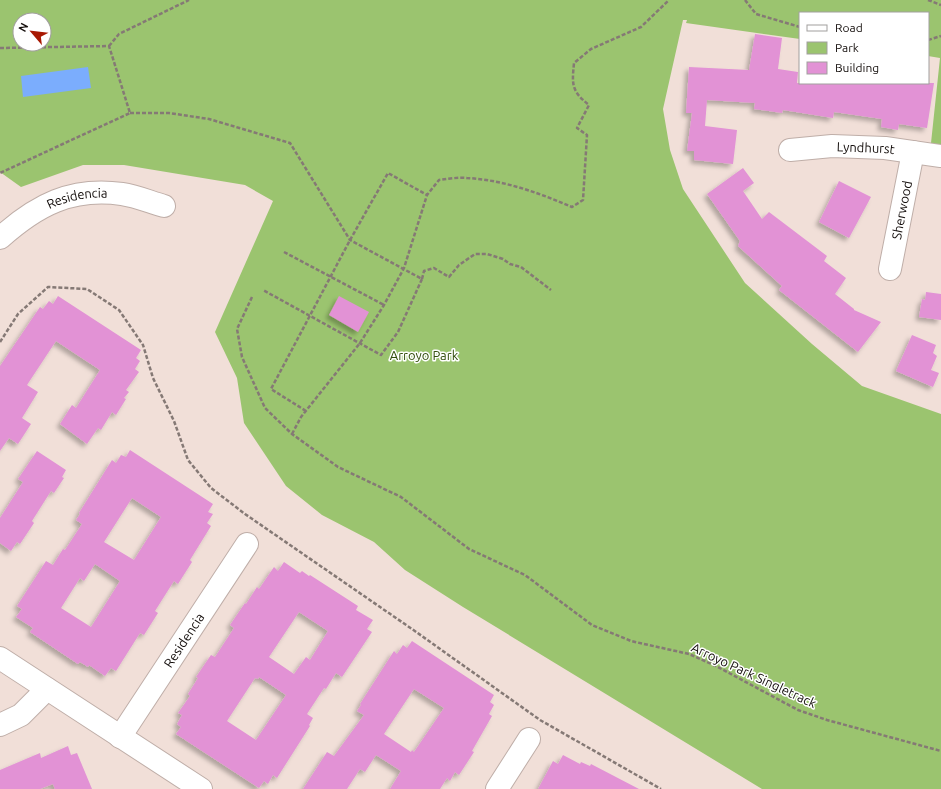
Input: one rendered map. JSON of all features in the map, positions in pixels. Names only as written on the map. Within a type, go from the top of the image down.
[{"type":"street","name":"Lyndhurst","points":[[790,150],[832,146],[885,148],[941,156]]},
{"type":"street","name":"Sherwood","points":[[890,269],[913,152]]},
{"type":"street","name":"Residencia","points":[[0,238],[22,219],[44,205],[82,193],[122,194],[164,206]]},
{"type":"street","name":"Residencia","points":[[120,737],[247,544]]},
{"type":"street","points":[[0,658],[201,789]]},
{"type":"street","points":[[0,725],[21,715],[46,689]]},
{"type":"street","points":[[497,789],[529,740]]},
{"type":"path","points":[[0,48],[109,46],[119,34],[188,0]]},
{"type":"path","points":[[292,434],[306,411],[360,343],[384,305],[404,268],[427,195],[439,180],[466,178],[536,192],[572,207],[583,200],[587,135],[577,128],[589,105],[578,96],[572,83],[574,63],[591,48],[641,27],[669,0]]},
{"type":"path","points":[[745,0],[756,14],[799,27]]},
{"type":"path","points":[[928,0],[941,5]]},
{"type":"path","points":[[929,40],[941,36]]},
{"type":"path","points":[[109,46],[130,113]]},
{"type":"path","points":[[0,173],[130,113],[169,113],[209,119],[290,144],[350,240],[422,279]]},
{"type":"path","points":[[306,411],[271,389],[350,240],[388,173],[427,195]]},
{"type":"path","points":[[284,252],[384,305]]},
{"type":"path","points":[[263,290],[381,355],[398,332],[424,272],[434,268],[449,277],[458,265],[475,254],[488,254],[503,258],[510,264],[521,267],[551,290]]},
{"type":"path","points":[[0,342],[18,314],[48,287],[87,289],[119,310],[142,345],[153,378],[174,421],[188,460],[211,488],[244,514],[373,602],[540,720],[661,789]]},
{"type":"path","name":"Arroyo Park Singletrack","points":[[252,297],[237,329],[242,357],[265,408],[292,434],[338,467],[401,497],[469,549],[525,575],[592,625],[631,641],[689,654],[716,666],[798,710],[820,718],[941,751]]},
{"type":"green space","name":"Arroyo Park","points":[[0,0],[941,0],[941,145],[931,143],[940,58],[929,56],[929,12],[799,12],[799,39],[686,23],[687,20],[683,20],[663,109],[670,150],[683,189],[745,283],[812,344],[862,386],[941,414],[941,789],[762,789],[463,607],[405,570],[374,542],[322,515],[286,486],[244,423],[237,378],[215,332],[273,201],[245,185],[124,165],[83,165],[21,187],[0,172]]},
{"type":"water","points":[[88,67],[91,88],[23,97],[21,76]]},
{"type":"building","points":[[755,34],[782,38],[778,69],[798,72],[797,83],[799,84],[934,83],[927,128],[899,124],[898,130],[881,127],[882,119],[834,112],[833,118],[783,110],[782,113],[754,109],[755,103],[707,100],[705,126],[737,130],[733,164],[694,160],[694,151],[687,151],[692,113],[686,113],[689,67],[749,70]]},
{"type":"building","points":[[743,168],[754,183],[743,191],[762,219],[769,212],[827,256],[824,261],[846,278],[835,294],[854,310],[881,322],[858,352],[779,290],[782,286],[738,246],[740,241],[707,194]]},
{"type":"building","points":[[839,181],[871,197],[849,238],[819,222]]},
{"type":"building","points":[[926,292],[941,294],[941,320],[919,317],[922,299],[925,300]]},
{"type":"building","points":[[58,296],[141,350],[136,358],[140,361],[135,369],[139,372],[126,390],[129,392],[124,398],[126,399],[116,415],[112,412],[101,430],[98,428],[87,444],[60,424],[72,405],[76,408],[100,370],[56,341],[27,385],[38,392],[22,418],[31,424],[18,444],[9,438],[0,451],[0,366],[40,307],[43,309],[49,301],[53,304]]},
{"type":"building","points":[[339,296],[369,312],[358,332],[329,315]]},
{"type":"building","points":[[912,335],[936,345],[933,353],[937,356],[931,370],[939,373],[933,387],[896,371]]},
{"type":"building","points":[[130,450],[213,504],[208,512],[213,514],[207,523],[211,526],[190,560],[192,562],[178,584],[174,581],[155,611],[158,613],[144,635],[140,633],[116,671],[111,668],[105,676],[89,665],[88,667],[80,662],[78,664],[30,632],[33,628],[16,617],[22,609],[17,606],[46,561],[53,565],[82,524],[76,520],[80,514],[79,513],[112,460],[116,463],[121,455],[126,457]],"holes":[[[132,498],[161,517],[134,560],[104,542]],[[95,564],[120,581],[91,627],[61,608],[80,578],[84,581]]]},
{"type":"building","points":[[37,451],[66,470],[62,477],[64,478],[54,493],[51,491],[32,521],[34,523],[20,544],[17,542],[11,551],[0,543],[0,518],[23,482],[18,479]]},
{"type":"building","points":[[284,562],[300,573],[302,571],[309,576],[310,575],[358,606],[356,610],[373,620],[367,629],[372,632],[342,677],[336,673],[307,714],[313,718],[309,725],[310,726],[277,778],[273,775],[268,784],[264,781],[259,788],[176,734],[181,727],[177,724],[182,715],[178,713],[190,696],[188,694],[198,678],[196,677],[211,655],[215,657],[234,628],[230,625],[257,587],[259,589],[274,567],[278,571]],"holes":[[[299,612],[328,631],[310,660],[306,657],[294,674],[269,657]],[[259,677],[286,695],[256,740],[227,721],[255,678],[258,679]]]},
{"type":"building","points":[[412,641],[494,695],[490,702],[494,705],[489,714],[492,716],[472,751],[474,752],[459,775],[455,772],[450,781],[447,778],[440,789],[390,789],[401,771],[376,755],[365,772],[360,769],[347,789],[303,789],[327,752],[334,756],[364,715],[357,711],[361,705],[360,704],[394,651],[397,654],[403,645],[407,648]],"holes":[[[414,689],[444,708],[414,752],[412,750],[411,752],[384,734]]]},
{"type":"building","points":[[68,746],[71,755],[77,753],[92,789],[55,789],[53,784],[40,789],[0,789],[0,770],[40,753],[41,758]]},
{"type":"building","points":[[563,755],[580,764],[581,762],[590,766],[591,764],[639,789],[538,789],[553,761],[558,764]]}]
